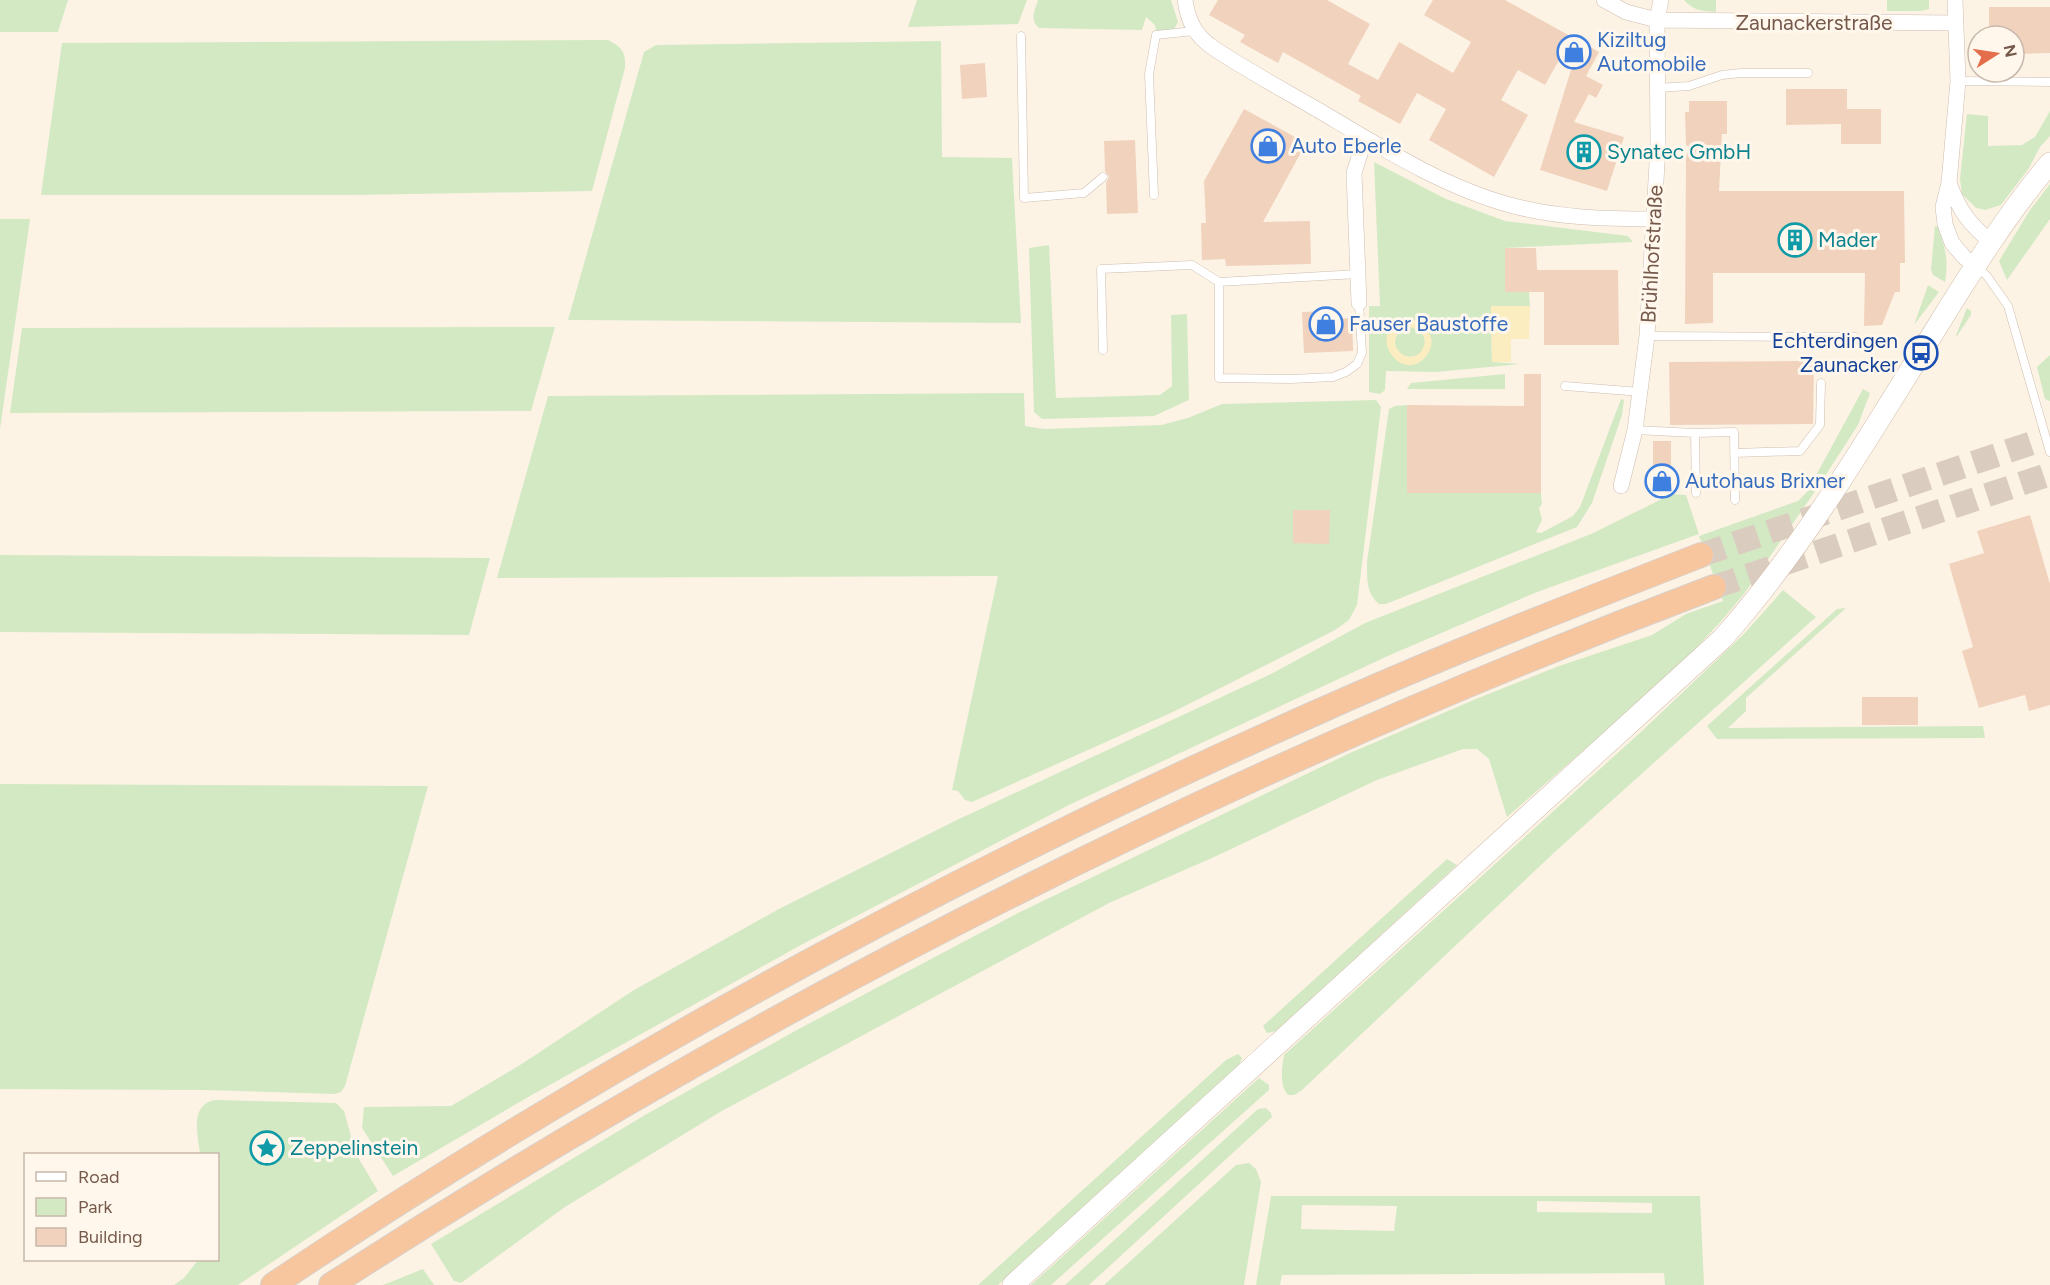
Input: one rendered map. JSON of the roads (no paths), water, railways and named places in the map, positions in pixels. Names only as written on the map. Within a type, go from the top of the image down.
[{"type":"highway","points":[[273,1285],[419,1190],[681,1033],[818,957],[1003,861],[1160,784],[1330,707],[1514,629],[1701,555]]},
{"type":"highway","points":[[331,1285],[461,1203],[680,1072],[862,971],[1024,887],[1218,793],[1366,728],[1508,667],[1714,587]]},
{"type":"main road","points":[[1013,1285],[1722,639],[1753,604],[1808,529],[1975,266],[2050,163]]},
{"type":"street","points":[[1185,0],[1186,10],[1194,31],[1200,39],[1226,57],[1365,138],[1446,181],[1511,205],[1545,212],[1586,218],[1655,219]]},
{"type":"street","name":"Zaunackerstraße","points":[[1604,0],[1640,18],[1657,20],[1955,23]]},
{"type":"street","name":"Brühlhofstraße","points":[[1621,486],[1635,430],[1647,336],[1658,146],[1657,20],[1661,0]]},
{"type":"street","points":[[1955,0],[1958,81],[1949,183],[1943,207],[1945,224],[1952,243],[1975,266]]},
{"type":"street","points":[[1359,303],[1354,172],[1365,138]]},
{"type":"street","points":[[1949,183],[1960,211],[1991,242]]},
{"type":"lane","points":[[1154,195],[1149,74],[1156,35],[1194,31]]},
{"type":"lane","points":[[1021,36],[1024,198],[1084,193],[1103,177]]},
{"type":"lane","points":[[1657,88],[1689,86],[1722,75],[1741,73],[1808,73]]},
{"type":"lane","points":[[1958,81],[2050,82]]},
{"type":"lane","points":[[1103,350],[1101,269],[1192,265],[1219,282],[1358,274]]},
{"type":"lane","points":[[1975,266],[1987,276],[2008,306],[2050,452]]},
{"type":"lane","points":[[1219,282],[1218,378],[1291,379],[1333,377],[1346,372],[1357,364],[1362,353],[1359,303]]},
{"type":"lane","points":[[1647,336],[1855,337]]},
{"type":"lane","points":[[1734,453],[1800,451],[1820,425],[1821,383]]},
{"type":"lane","points":[[1565,386],[1641,392]]},
{"type":"lane","points":[[1635,430],[1734,432],[1735,500]]},
{"type":"lane","points":[[1695,433],[1696,493]]},
{"type":"tunnel","points":[[1701,555],[2050,437]]},
{"type":"tunnel","points":[[1714,587],[2050,474]]},
{"type":"place","name":"Kiziltug Automobile","points":[[1574,52]]},
{"type":"place","name":"Auto Eberle","points":[[1268,146]]},
{"type":"place","name":"Synatec GmbH","points":[[1584,152]]},
{"type":"place","name":"Mader","points":[[1795,240]]},
{"type":"place","name":"Fauser Baustoffe","points":[[1326,324]]},
{"type":"place","name":"Echterdingen Zaunacker","points":[[1921,353]]},
{"type":"place","name":"Autohaus Brixner","points":[[1662,481]]},
{"type":"place","name":"Zeppelinstein","points":[[267,1148]]}]
